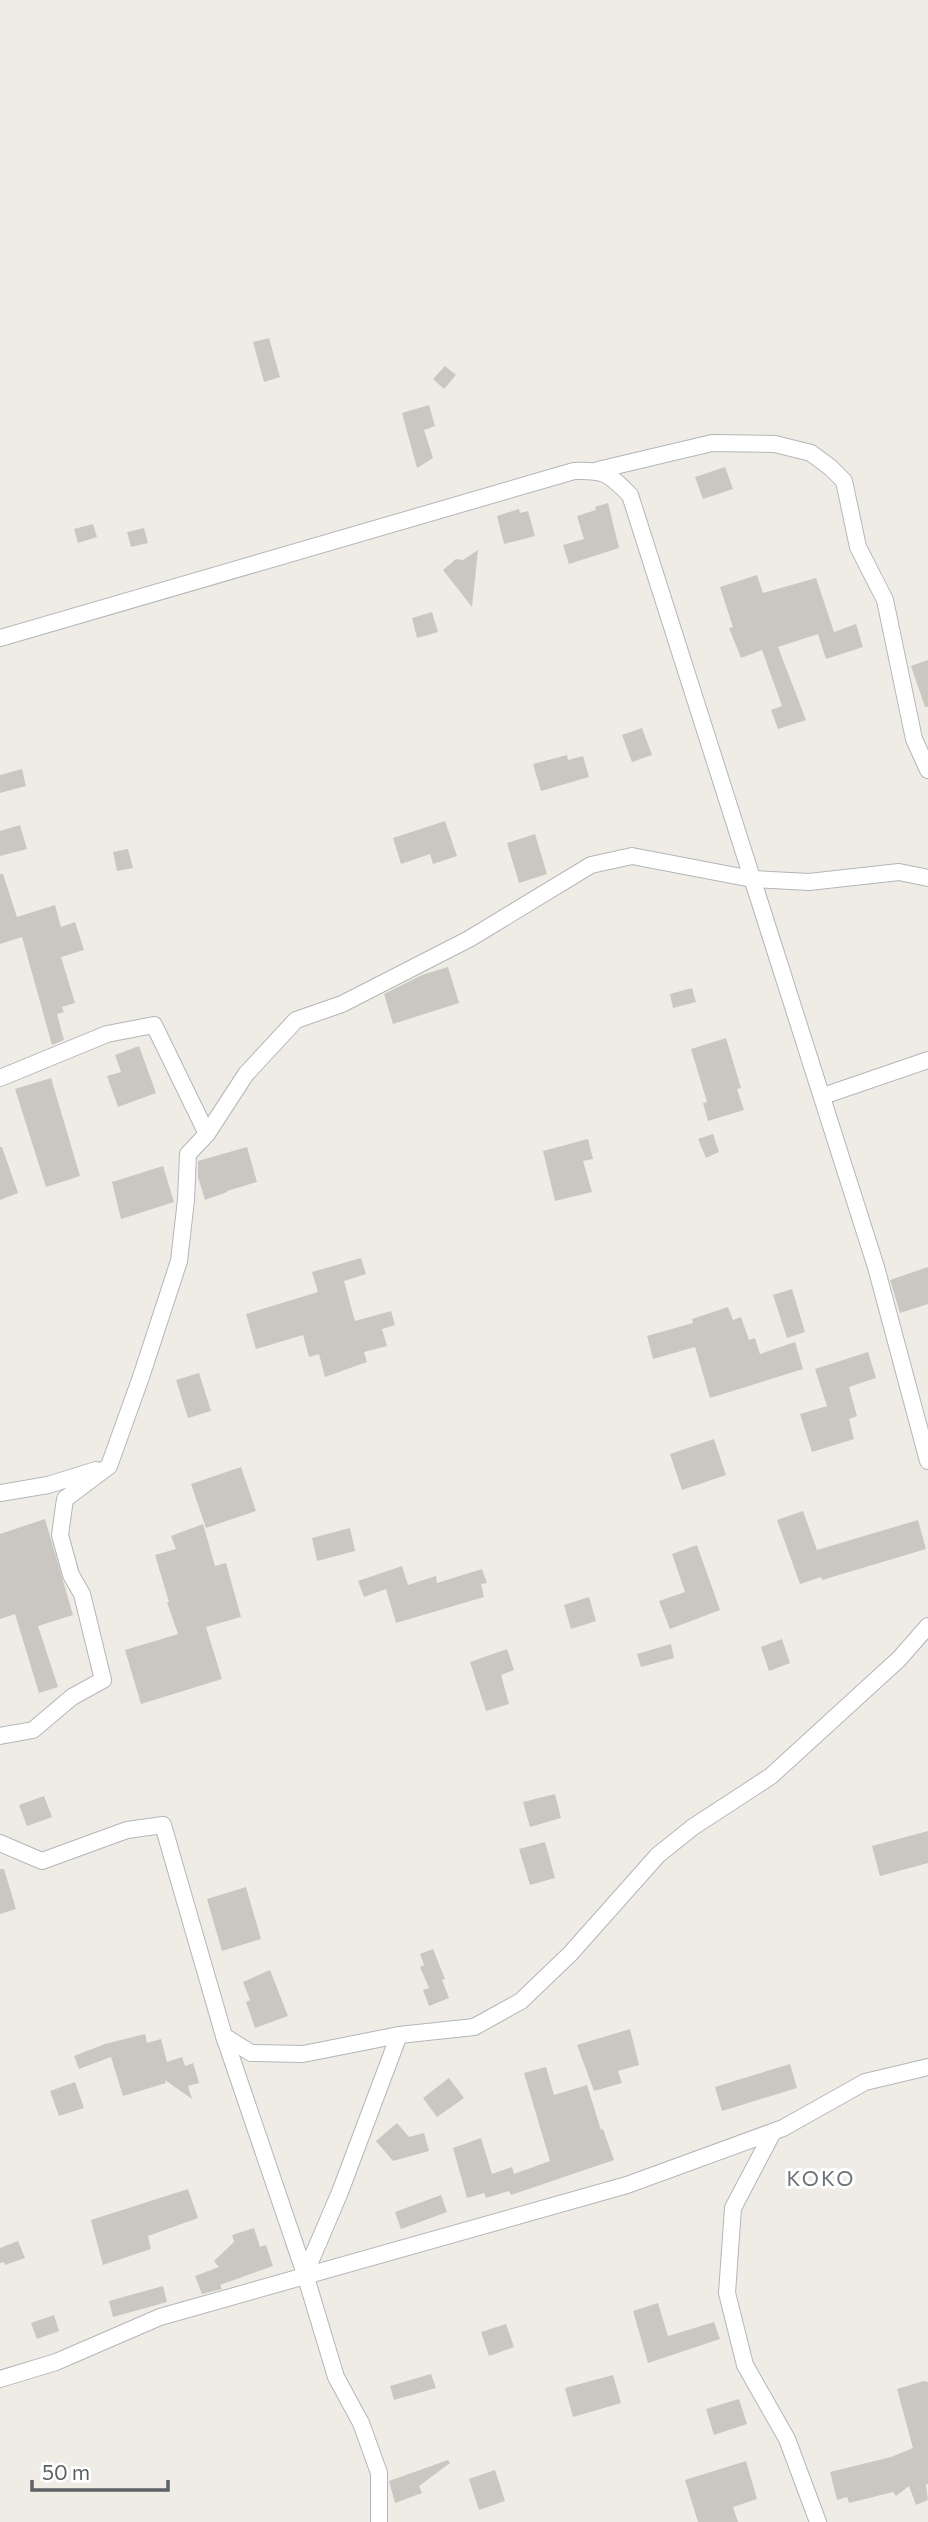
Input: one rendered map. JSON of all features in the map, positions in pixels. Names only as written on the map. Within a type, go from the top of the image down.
[{"type":"street","points":[[0,638],[574,471],[598,470],[712,443],[775,444],[811,453],[844,481],[858,547],[885,600],[915,739],[928,770]]},
{"type":"street","points":[[598,470],[615,480],[630,495],[876,1267],[928,1461]]},
{"type":"street","points":[[0,1736],[33,1730],[72,1697],[103,1681],[82,1594],[71,1575],[60,1535],[65,1499],[109,1466],[141,1377],[178,1261],[186,1200],[188,1154],[207,1134],[246,1074],[296,1020],[342,1004],[469,939],[591,865],[632,856],[752,879],[809,882],[899,872],[928,877]]},
{"type":"street","points":[[0,1078],[107,1034],[154,1025],[207,1134]]},
{"type":"street","points":[[822,1096],[928,1060]]},
{"type":"street","points":[[0,1493],[48,1485],[109,1466]]},
{"type":"street","points":[[224,2036],[251,2053],[303,2054],[399,2035],[474,2027],[521,2001],[570,1954],[659,1856],[693,1827],[771,1776],[899,1659],[928,1626]]},
{"type":"street","points":[[0,1843],[42,1861],[127,1829],[163,1825],[224,2036],[305,2274],[336,2377],[361,2423],[379,2473],[380,2522]]},
{"type":"street","points":[[305,2274],[340,2192],[399,2035]]},
{"type":"street","points":[[0,2379],[56,2362],[160,2316],[627,2185],[773,2132],[864,2082],[928,2067]]},
{"type":"street","points":[[773,2132],[733,2207],[727,2293],[745,2365],[787,2439],[818,2522]]},
{"type":"building","points":[[269,338],[280,377],[264,382],[253,342]]},
{"type":"building","points":[[445,366],[456,375],[444,389],[433,379]]},
{"type":"building","points":[[429,405],[435,426],[424,430],[433,458],[417,468],[402,413]]},
{"type":"building","points":[[725,467],[733,489],[703,499],[695,477]]},
{"type":"building","points":[[608,503],[619,548],[569,564],[563,545],[584,539],[577,516]]},
{"type":"building","points":[[519,509],[520,513],[528,511],[535,536],[504,544],[497,516]]},
{"type":"building","points":[[93,524],[97,537],[78,543],[74,529]]},
{"type":"building","points":[[144,528],[148,543],[131,547],[127,532]]},
{"type":"building","points":[[478,550],[472,607],[443,570],[456,559],[463,560]]},
{"type":"building","points":[[757,575],[763,593],[816,578],[834,632],[856,624],[863,647],[826,659],[818,634],[778,647],[806,720],[778,729],[771,710],[782,706],[762,650],[741,658],[729,628],[733,627],[720,587]]},
{"type":"building","points":[[432,612],[438,632],[417,638],[412,618]]},
{"type":"building","points":[[928,660],[928,707],[925,707],[911,666]]},
{"type":"building","points":[[642,728],[652,755],[632,762],[622,735]]},
{"type":"building","points":[[567,755],[568,760],[583,756],[589,777],[541,791],[533,764]]},
{"type":"building","points":[[22,769],[26,786],[0,793],[0,775]]},
{"type":"building","points":[[445,821],[457,856],[433,864],[430,854],[401,864],[393,838]]},
{"type":"building","points":[[20,825],[27,849],[0,856],[0,831]]},
{"type":"building","points":[[535,834],[547,874],[519,883],[507,843]]},
{"type":"building","points":[[128,849],[133,868],[117,871],[113,852]]},
{"type":"building","points":[[0,874],[3,874],[17,917],[55,905],[61,927],[75,922],[84,950],[61,957],[75,1003],[62,1007],[64,1012],[57,1014],[64,1040],[52,1045],[22,937],[0,944]]},
{"type":"building","points":[[448,967],[459,1003],[393,1024],[384,994],[422,975]]},
{"type":"building","points":[[692,988],[696,1002],[673,1008],[670,994]]},
{"type":"building","points":[[726,1038],[741,1088],[737,1089],[744,1110],[708,1121],[703,1103],[707,1102],[691,1049]]},
{"type":"building","points":[[139,1046],[156,1093],[118,1107],[107,1076],[121,1072],[115,1055]]},
{"type":"building","points":[[51,1078],[80,1176],[46,1187],[15,1089]]},
{"type":"building","points":[[713,1134],[719,1152],[706,1158],[698,1139]]},
{"type":"building","points":[[588,1139],[593,1159],[583,1161],[592,1192],[555,1201],[543,1151]]},
{"type":"building","points":[[0,1147],[18,1193],[0,1200]]},
{"type":"building","points":[[247,1147],[257,1182],[205,1200],[198,1177],[198,1161]]},
{"type":"building","points":[[163,1166],[174,1202],[121,1219],[112,1182]]},
{"type":"building","points":[[361,1258],[366,1274],[344,1281],[355,1321],[391,1311],[395,1325],[382,1329],[387,1346],[364,1352],[367,1362],[325,1377],[319,1354],[309,1357],[303,1335],[256,1349],[246,1314],[318,1292],[312,1272]]},
{"type":"building","points":[[928,1267],[928,1304],[900,1313],[890,1280]]},
{"type":"building","points":[[792,1289],[805,1332],[787,1338],[773,1295]]},
{"type":"building","points":[[728,1307],[733,1320],[741,1317],[749,1340],[755,1338],[760,1354],[795,1342],[803,1369],[710,1398],[695,1347],[653,1359],[647,1336],[693,1323],[692,1319]]},
{"type":"building","points":[[868,1352],[876,1378],[849,1387],[857,1416],[849,1419],[854,1439],[812,1452],[800,1414],[827,1406],[815,1369]]},
{"type":"building","points":[[199,1373],[211,1411],[188,1418],[176,1380]]},
{"type":"building","points":[[714,1439],[726,1475],[682,1490],[670,1454]]},
{"type":"building","points":[[241,1467],[256,1511],[206,1528],[191,1484]]},
{"type":"building","points":[[803,1511],[817,1550],[918,1520],[926,1549],[800,1584],[777,1520]]},
{"type":"building","points":[[45,1519],[73,1615],[38,1626],[58,1687],[39,1693],[15,1614],[0,1619],[0,1534]]},
{"type":"building","points":[[203,1524],[215,1566],[226,1563],[241,1617],[206,1627],[222,1679],[141,1704],[125,1650],[178,1634],[155,1555],[176,1549],[171,1536]]},
{"type":"building","points":[[350,1528],[355,1551],[317,1561],[312,1538]]},
{"type":"building","points":[[697,1545],[720,1610],[670,1629],[659,1601],[685,1592],[672,1554]]},
{"type":"building","points":[[402,1566],[408,1585],[436,1576],[437,1583],[482,1569],[487,1583],[481,1584],[484,1597],[396,1623],[386,1589],[364,1597],[358,1581]]},
{"type":"building","points":[[589,1597],[596,1621],[571,1629],[564,1605]]},
{"type":"building","points":[[782,1639],[790,1663],[769,1671],[761,1647]]},
{"type":"building","points":[[671,1644],[674,1658],[641,1667],[637,1654]]},
{"type":"building","points":[[507,1649],[514,1670],[501,1675],[509,1704],[486,1711],[470,1662]]},
{"type":"building","points":[[555,1794],[561,1818],[530,1827],[523,1802]]},
{"type":"building","points":[[44,1796],[52,1817],[27,1826],[19,1805]]},
{"type":"building","points":[[928,1831],[928,1863],[880,1876],[872,1846]]},
{"type":"building","points":[[545,1842],[555,1878],[530,1885],[519,1849]]},
{"type":"building","points":[[0,1869],[4,1869],[16,1909],[0,1914]]},
{"type":"building","points":[[246,1887],[261,1939],[222,1951],[207,1899]]},
{"type":"building","points":[[433,1949],[449,1998],[429,2006],[423,1990],[429,1988],[420,1967],[424,1965],[420,1954]]},
{"type":"building","points":[[270,1970],[288,2016],[255,2028],[246,2002],[250,2000],[243,1982]]},
{"type":"building","points":[[630,2029],[639,2065],[618,2071],[622,2083],[594,2091],[577,2045]]},
{"type":"building","points":[[145,2034],[147,2043],[161,2039],[167,2062],[182,2057],[185,2066],[193,2063],[199,2083],[188,2086],[192,2099],[165,2080],[166,2083],[123,2096],[111,2057],[79,2069],[74,2056],[105,2044]]},
{"type":"building","points":[[790,2064],[797,2088],[722,2111],[715,2087]]},
{"type":"building","points":[[546,2067],[554,2095],[587,2085],[614,2160],[511,2195],[509,2191],[486,2198],[484,2193],[467,2198],[453,2148],[481,2138],[492,2174],[512,2167],[514,2174],[550,2161],[524,2073]]},
{"type":"building","points":[[449,2078],[464,2098],[437,2117],[423,2098]]},
{"type":"building","points":[[75,2082],[84,2108],[59,2116],[50,2091]]},
{"type":"building","points":[[397,2123],[409,2137],[424,2133],[429,2151],[393,2161],[376,2141]]},
{"type":"building","points":[[188,2189],[198,2218],[148,2236],[151,2249],[103,2265],[91,2220]]},
{"type":"building","points":[[441,2195],[447,2212],[401,2229],[395,2212]]},
{"type":"building","points":[[254,2228],[260,2247],[266,2245],[273,2266],[220,2285],[222,2289],[202,2294],[195,2276],[219,2267],[214,2261],[234,2242],[232,2235]]},
{"type":"building","points":[[18,2241],[25,2258],[5,2265],[4,2262],[0,2263],[0,2248]]},
{"type":"building","points":[[163,2286],[167,2302],[113,2317],[109,2301]]},
{"type":"building","points":[[658,2303],[668,2336],[714,2322],[720,2339],[648,2363],[633,2311]]},
{"type":"building","points":[[54,2315],[59,2331],[37,2339],[31,2323]]},
{"type":"building","points":[[506,2324],[514,2347],[489,2356],[481,2332]]},
{"type":"building","points":[[431,2374],[436,2388],[394,2400],[390,2386]]},
{"type":"building","points":[[613,2375],[621,2403],[573,2417],[565,2388]]},
{"type":"building","points":[[928,2382],[928,2500],[916,2505],[909,2486],[896,2496],[893,2492],[849,2503],[847,2497],[837,2500],[830,2472],[891,2457],[913,2448],[897,2389]]},
{"type":"building","points":[[739,2399],[747,2424],[714,2435],[706,2409]]},
{"type":"building","points":[[448,2460],[450,2463],[419,2486],[422,2493],[395,2503],[389,2481]]},
{"type":"building","points":[[746,2461],[757,2499],[733,2507],[738,2522],[698,2522],[685,2480]]},
{"type":"building","points":[[495,2470],[505,2501],[479,2510],[469,2479]]},
{"type":"district","name":"KOKO","points":[[821,2177]]}]
